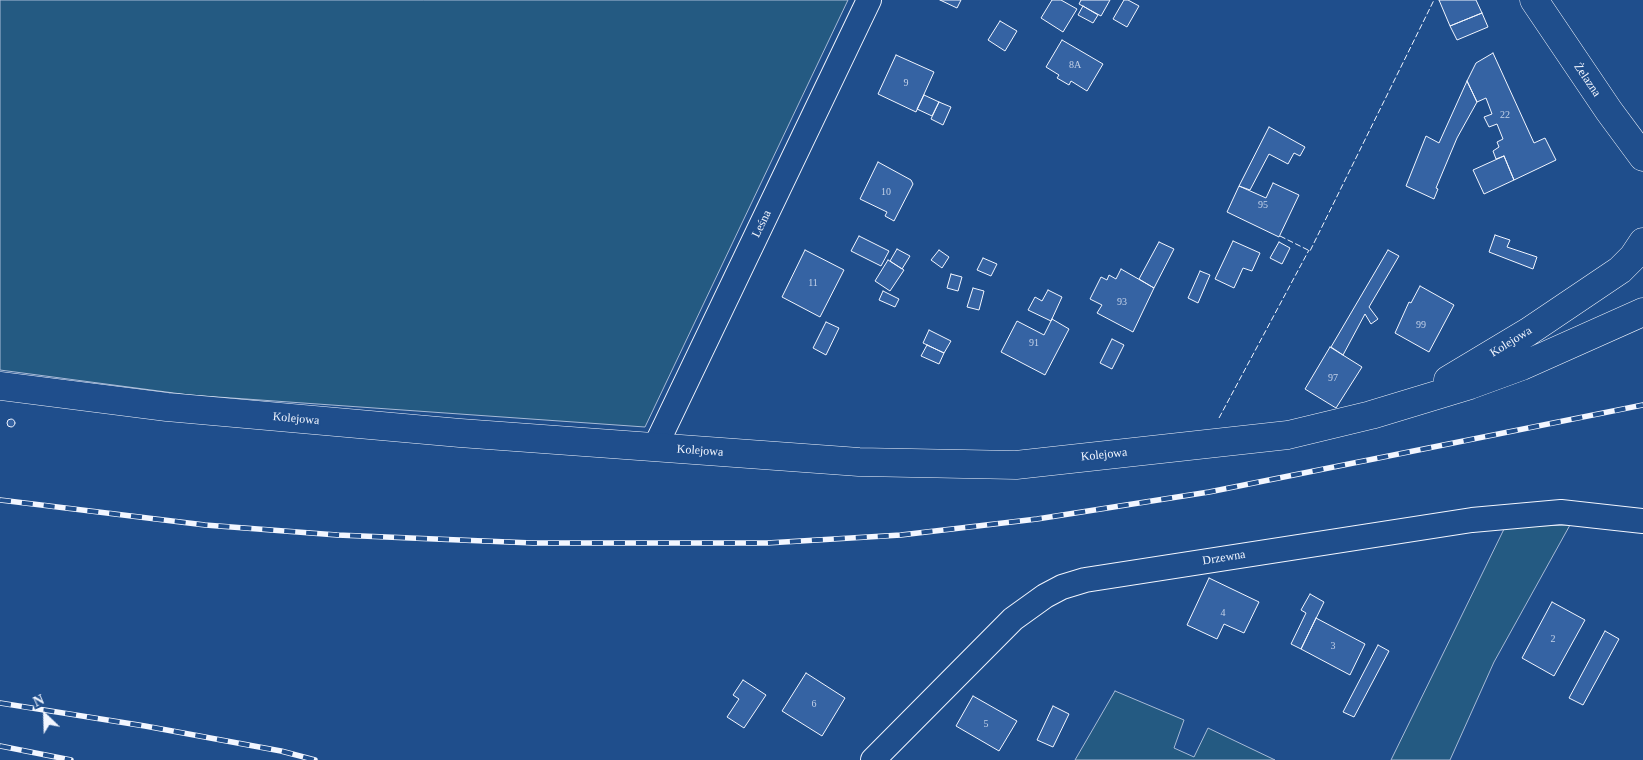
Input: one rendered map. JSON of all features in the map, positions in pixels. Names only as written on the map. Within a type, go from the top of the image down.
[{"type":"street","name":"Leśna","points":[[655,447],[869,0]]},
{"type":"street","name":"Żelazna","points":[[1534,0],[1608,112],[1643,157]]},
{"type":"street","name":"Kolejowa","points":[[1620,270],[1633,257],[1643,242]]},
{"type":"street","name":"Kolejowa","points":[[1398,407],[1432,390],[1528,332],[1643,256]]},
{"type":"street","name":"Kolejowa","points":[[0,386],[167,407],[655,447],[859,462],[1016,465],[1288,435],[1398,407],[1470,385],[1522,366],[1640,312]]},
{"type":"street","name":"Drzewna","points":[[873,760],[1013,619],[1044,596],[1062,587],[1084,580],[1472,520],[1561,512],[1643,521]]},
{"type":"shaded area","points":[[0,0],[848,0],[645,427],[189,395],[0,370]]},
{"type":"shaded area","points":[[1570,525],[1494,662],[1450,760],[1391,760],[1505,527]]},
{"type":"shaded area","points":[[1115,691],[1184,720],[1174,748],[1194,757],[1208,728],[1275,760],[1075,760]]},
{"type":"building","points":[[940,0],[961,0],[957,8]]},
{"type":"building","points":[[1052,0],[1061,0],[1077,9],[1063,32],[1041,18]]},
{"type":"building","points":[[1081,0],[1110,0],[1101,16],[1079,4]]},
{"type":"building","points":[[1124,0],[1139,6],[1127,27],[1113,19]]},
{"type":"building","points":[[1439,0],[1476,0],[1482,13],[1450,26]]},
{"type":"building","points":[[1083,6],[1098,15],[1093,23],[1078,15]]},
{"type":"building","points":[[1482,13],[1488,27],[1457,40],[1450,26]]},
{"type":"building","points":[[1000,21],[1017,31],[1005,51],[988,40]]},
{"type":"building","points":[[1062,40],[1103,64],[1087,91],[1071,81],[1069,85],[1057,78],[1059,75],[1046,67]]},
{"type":"building","points":[[1493,53],[1534,143],[1545,138],[1556,160],[1514,180],[1504,156],[1496,159],[1493,151],[1499,147],[1497,142],[1503,139],[1497,124],[1489,127],[1484,117],[1492,114],[1486,98],[1477,102],[1467,81],[1476,63]]},
{"type":"building","points":[[896,55],[934,72],[916,112],[878,94]]},
{"type":"building","points":[[1467,81],[1477,102],[1457,138],[1436,188],[1438,189],[1434,199],[1406,186],[1426,136],[1439,143]]},
{"type":"building","points":[[924,95],[939,102],[932,116],[917,109]]},
{"type":"building","points":[[939,102],[951,107],[943,125],[931,119]]},
{"type":"building","points":[[1269,127],[1305,147],[1300,156],[1294,153],[1288,164],[1269,154],[1250,190],[1239,186]]},
{"type":"building","points":[[1504,156],[1514,180],[1484,194],[1473,170]]},
{"type":"building","points":[[878,162],[911,180],[913,184],[894,221],[885,216],[887,212],[860,199]]},
{"type":"building","points":[[1273,183],[1299,195],[1279,237],[1227,212],[1239,186],[1266,198]]},
{"type":"building","points":[[1495,235],[1510,240],[1507,247],[1537,257],[1533,269],[1489,252]]},
{"type":"building","points":[[859,236],[889,251],[881,266],[851,251]]},
{"type":"building","points":[[1233,241],[1260,253],[1252,271],[1243,268],[1234,288],[1215,279]]},
{"type":"building","points":[[1159,242],[1174,249],[1154,288],[1139,279]]},
{"type":"building","points":[[1279,242],[1290,248],[1282,264],[1270,258]]},
{"type":"building","points":[[897,249],[910,256],[902,269],[890,261]]},
{"type":"building","points":[[805,250],[844,270],[820,317],[782,297]]},
{"type":"building","points":[[939,250],[949,257],[942,268],[931,260]]},
{"type":"building","points":[[1388,250],[1399,256],[1369,307],[1378,319],[1371,324],[1365,314],[1343,355],[1331,347]]},
{"type":"building","points":[[983,258],[997,264],[991,276],[977,270]]},
{"type":"building","points":[[888,260],[904,270],[890,291],[875,281]]},
{"type":"building","points":[[1121,269],[1154,288],[1133,332],[1097,313],[1102,305],[1090,299],[1101,277],[1107,280],[1109,275],[1116,279]]},
{"type":"building","points":[[1200,271],[1210,275],[1198,303],[1188,298]]},
{"type":"building","points":[[951,274],[962,277],[958,291],[947,288]]},
{"type":"building","points":[[1420,286],[1454,305],[1429,352],[1395,333],[1409,302],[1411,303]]},
{"type":"building","points":[[973,288],[984,291],[979,310],[967,307]]},
{"type":"building","points":[[1048,290],[1062,297],[1051,321],[1028,310],[1035,297],[1042,301]]},
{"type":"building","points":[[883,291],[899,299],[895,307],[879,300]]},
{"type":"building","points":[[1052,319],[1069,329],[1045,375],[1001,352],[1017,321],[1044,335]]},
{"type":"building","points":[[826,322],[839,328],[826,355],[813,348]]},
{"type":"building","points":[[929,330],[951,341],[944,353],[923,343]]},
{"type":"building","points":[[1112,339],[1124,345],[1112,369],[1100,363]]},
{"type":"building","points":[[927,345],[944,353],[939,364],[921,356]]},
{"type":"building","points":[[1330,347],[1362,367],[1336,408],[1305,389]]},
{"type":"building","points":[[11,419],[15,423],[11,427],[7,423]]},
{"type":"building","points":[[1209,578],[1259,602],[1244,633],[1224,624],[1217,639],[1187,625]]},
{"type":"building","points":[[1310,594],[1324,602],[1301,649],[1291,644],[1306,613],[1301,610]]},
{"type":"building","points":[[1552,602],[1585,620],[1554,676],[1522,658]]},
{"type":"building","points":[[1316,618],[1365,644],[1350,675],[1301,649]]},
{"type":"building","points":[[1605,631],[1619,639],[1583,705],[1569,698]]},
{"type":"building","points":[[1378,645],[1389,651],[1354,717],[1343,712]]},
{"type":"building","points":[[806,673],[845,698],[822,736],[782,711]]},
{"type":"building","points":[[743,680],[766,695],[744,728],[727,717],[739,699],[733,695]]},
{"type":"building","points":[[973,696],[1017,721],[999,751],[956,726]]},
{"type":"building","points":[[1053,706],[1069,714],[1053,747],[1037,740]]},
{"type":"railway","points":[[0,500],[205,525],[337,535],[533,543],[767,543],[901,535],[1037,519],[1209,492],[1643,405]]},
{"type":"railway","points":[[0,703],[145,726],[281,751],[315,760]]},
{"type":"railway","points":[[0,746],[71,760]]},
{"type":"fence","points":[[1280,236],[1310,251],[1434,0]]},
{"type":"fence","points":[[1219,418],[1309,250]]}]
